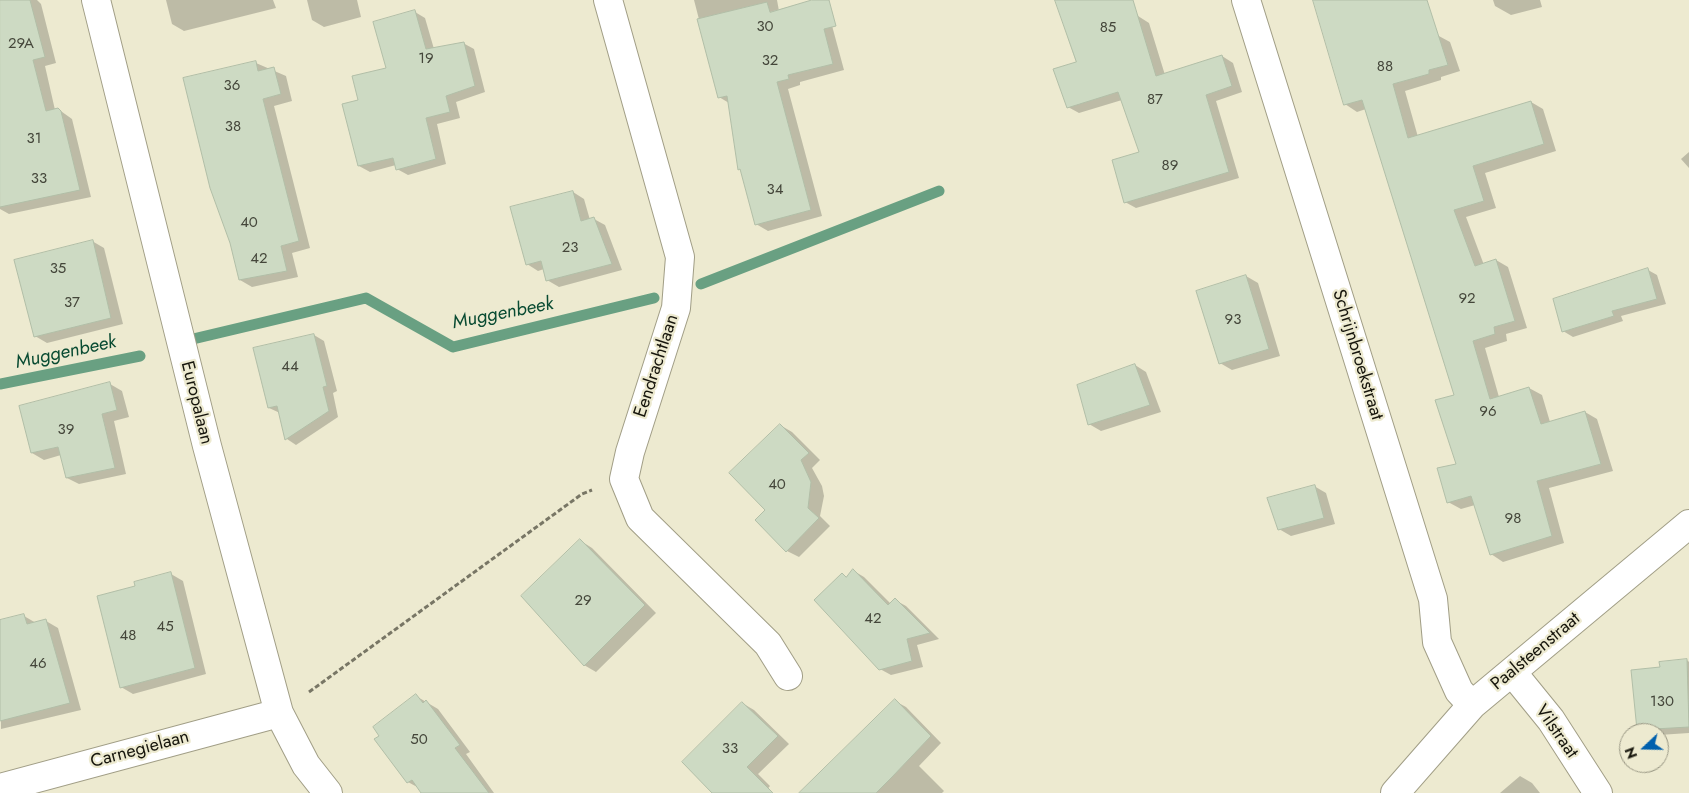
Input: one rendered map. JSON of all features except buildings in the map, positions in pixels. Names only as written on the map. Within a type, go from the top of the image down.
[{"type":"street","name":"Europalaan","points":[[96,0],[207,446],[280,713],[306,765],[328,793]]},
{"type":"street","name":"Eendrachtlaan","points":[[608,0],[680,257],[676,308],[630,452],[624,479]]},
{"type":"street","name":"Schrijnbroekstraat","points":[[1246,0],[1433,599],[1437,642],[1460,691],[1472,705]]},
{"type":"street","points":[[624,479],[640,518],[768,644],[788,676]]},
{"type":"street","name":"Paalsteenstraat","points":[[1395,793],[1472,705],[1689,524]]},
{"type":"street","name":"Vilstraat","points":[[1512,672],[1551,720],[1598,793]]},
{"type":"street","name":"Carnegielaan","points":[[0,788],[280,713]]},
{"type":"path","points":[[280,713],[582,494],[624,479]]},
{"type":"waterway","name":"Muggenbeek","points":[[701,284],[939,191]]},
{"type":"waterway","name":"Muggenbeek","points":[[193,339],[366,298],[453,347],[654,298]]},
{"type":"waterway","name":"Muggenbeek","points":[[0,384],[140,356]]}]
